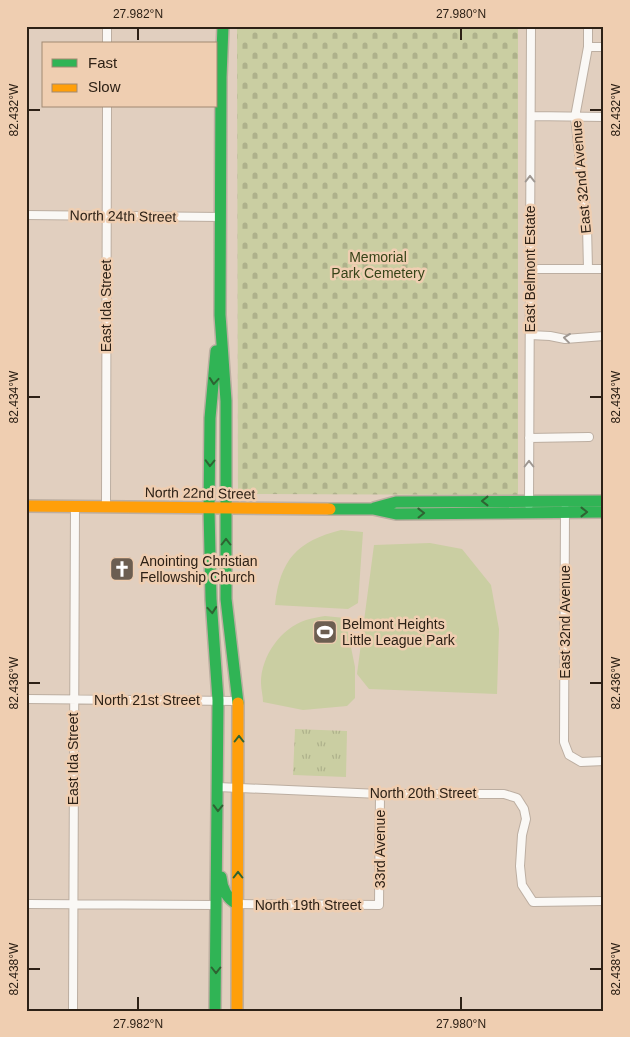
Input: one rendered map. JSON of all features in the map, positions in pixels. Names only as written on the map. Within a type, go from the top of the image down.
[{"type":"main road","points":[[223,26],[220,315],[226,401],[226,599],[238,701],[237,1011]]},
{"type":"main road","points":[[216,1011],[218,700],[211,599],[209,509],[210,418],[220,315]]},
{"type":"main road","name":"North 22nd Street","points":[[565,507],[604,501]]},
{"type":"main road","name":"North 22nd Street","points":[[26,506],[209,509],[373,508],[396,502],[565,507],[604,512]]},
{"type":"main road","points":[[217,843],[221,861],[223,888],[230,900],[238,904]]},
{"type":"street","points":[[107,26],[107,42]]},
{"type":"street","name":"East Belmont Estate","points":[[529,507],[531,26]]},
{"type":"street","name":"East 32nd Avenue","points":[[588,26],[588,47],[575,117],[587,226],[588,269]]},
{"type":"street","points":[[588,47],[604,47]]},
{"type":"street","name":"East Ida Street","points":[[106,506],[107,108]]},
{"type":"street","points":[[531,116],[604,117]]},
{"type":"street","name":"North 24th Street","points":[[26,215],[220,217]]},
{"type":"street","points":[[530,269],[604,269]]},
{"type":"street","points":[[530,335],[550,336],[565,340],[604,336]]},
{"type":"street","points":[[529,438],[590,437]]},
{"type":"street","name":"East Ida Street","points":[[73,1011],[75,506]]},
{"type":"street","name":"East 32nd Avenue","points":[[565,507],[564,742],[569,755],[581,762],[604,761]]},
{"type":"street","name":"North 21st Street","points":[[26,699],[238,701]]},
{"type":"street","name":"North 20th Street","points":[[218,787],[380,794],[504,794],[517,798],[524,808],[526,819],[522,836],[520,866],[522,885],[533,902],[604,901]]},
{"type":"street","name":"33rd Avenue","points":[[379,905],[380,794]]},
{"type":"street","points":[[26,904],[216,906]]},
{"type":"street","name":"North 19th Street","points":[[238,904],[379,905]]},
{"type":"green space","name":"Memorial Park Cemetery","points":[[237,26],[518,26],[518,495],[245,494],[238,490]]},
{"type":"green space","points":[[341,530],[363,532],[358,603],[348,609],[275,605],[281,576],[286,564],[293,555],[313,540]]},
{"type":"green space","points":[[430,543],[462,549],[491,585],[499,629],[497,694],[369,689],[357,674],[374,545]]},
{"type":"green space","points":[[325,616],[345,618],[355,667],[355,698],[347,706],[303,710],[263,702],[262,673],[274,644],[288,629],[297,624],[308,619]]},
{"type":"green space","points":[[295,729],[347,731],[346,777],[293,775]]},
{"type":"traffic: fast","points":[[223,26],[220,315],[226,401],[226,599],[238,703]]},
{"type":"traffic: fast","points":[[215,1011],[218,700],[211,599],[209,509],[210,418],[216,351]]},
{"type":"traffic: fast","points":[[374,508],[396,502],[604,501]]},
{"type":"traffic: fast","points":[[330,509],[373,509],[396,514],[604,512]]},
{"type":"traffic: fast","points":[[221,877],[225,893],[237,904]]},
{"type":"traffic: slow","points":[[26,506],[330,509]]},
{"type":"traffic: slow","points":[[237,1011],[238,703]]},
{"type":"place","name":"Anointing Christian Fellowship Church","points":[[122,569]]},
{"type":"place","name":"Belmont Heights Little League Park","points":[[325,632]]}]
